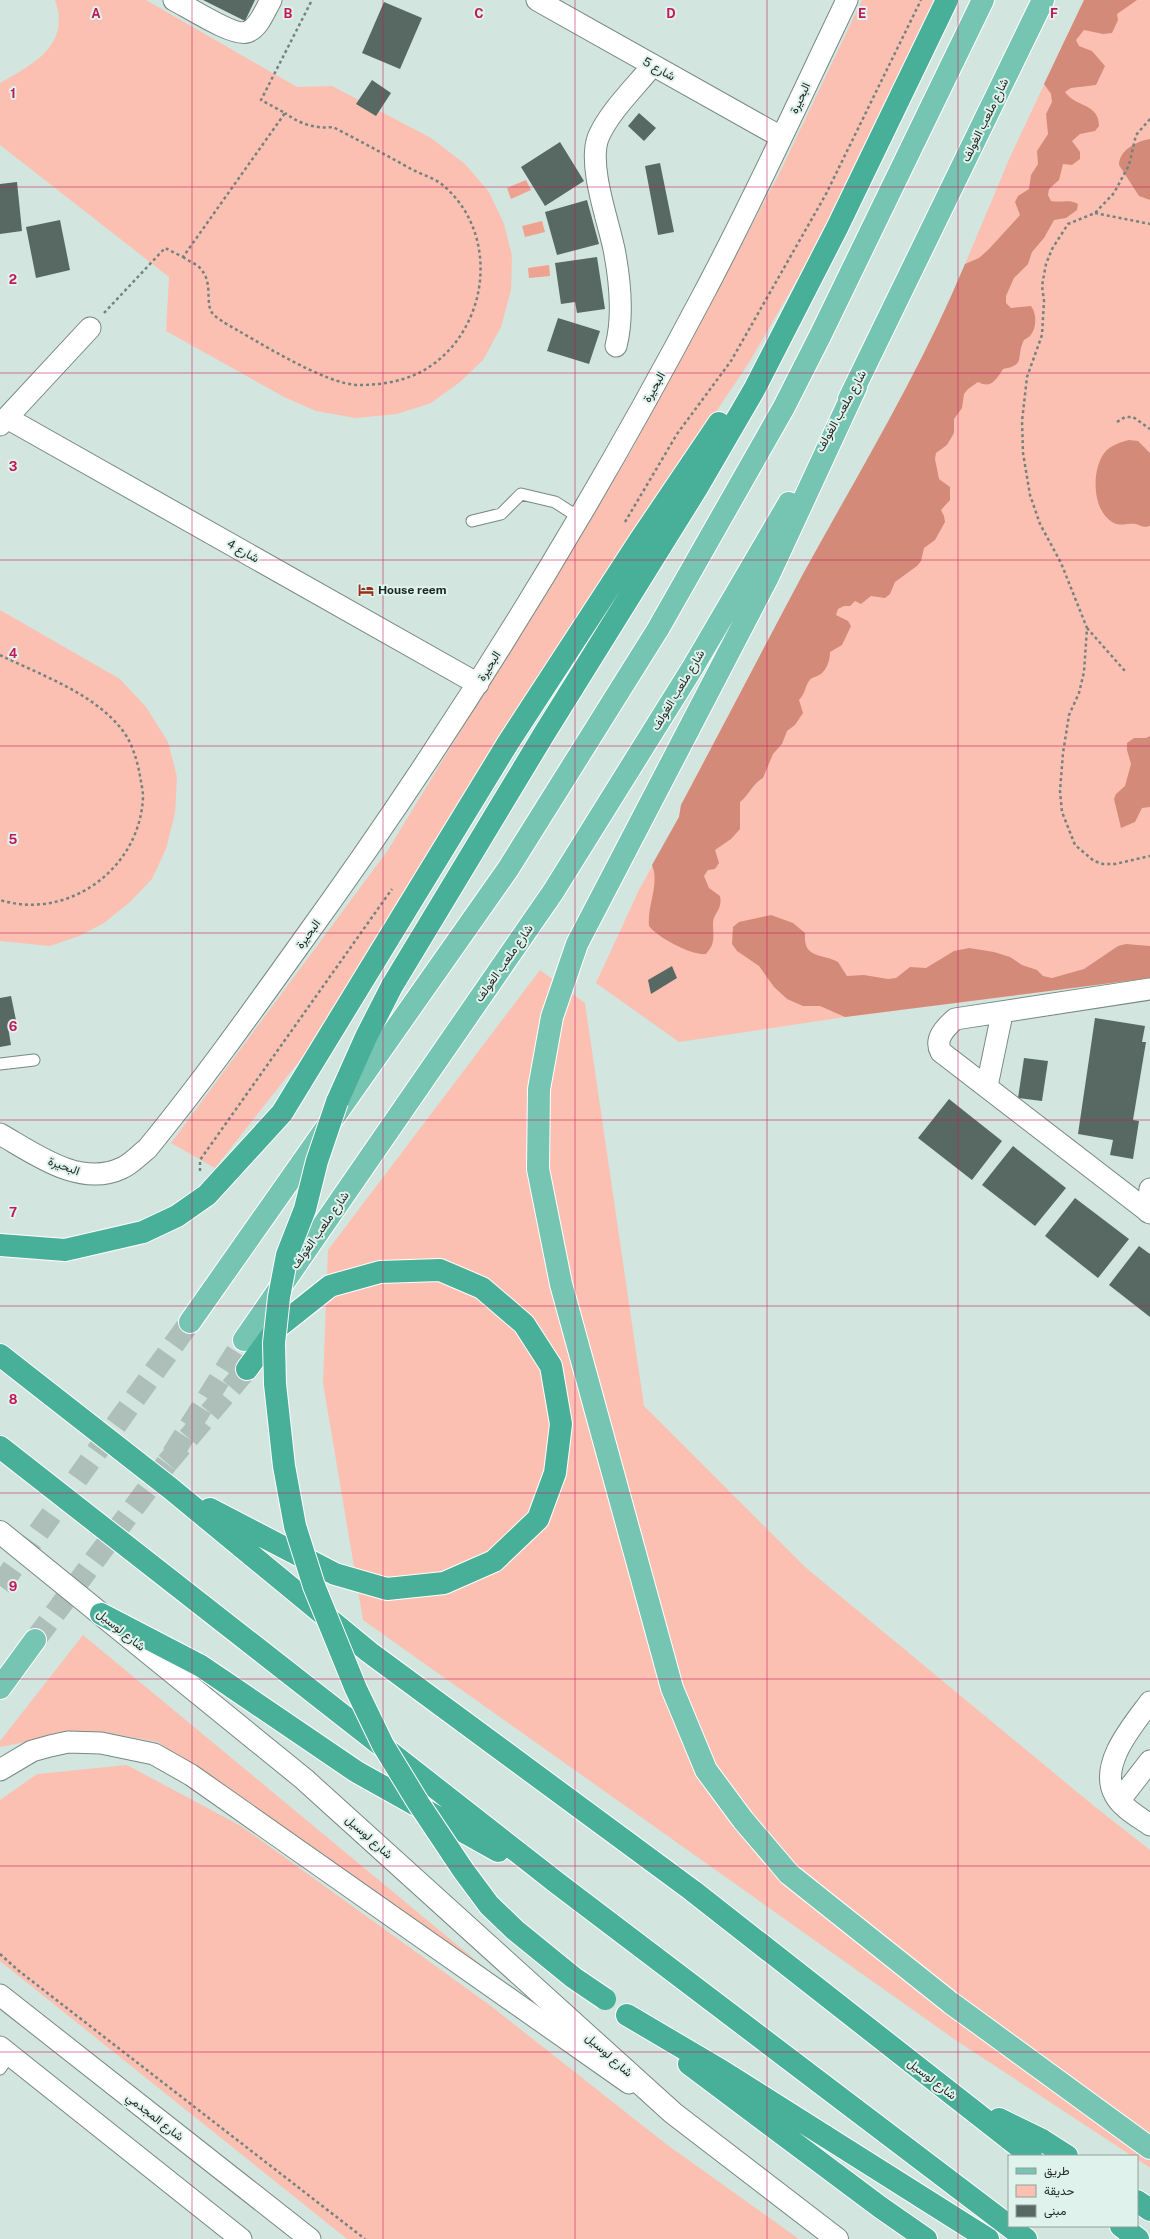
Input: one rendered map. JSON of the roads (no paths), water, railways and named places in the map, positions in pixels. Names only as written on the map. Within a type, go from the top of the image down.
[{"type":"highway","points":[[926,2239],[880,2207],[713,2083],[628,2015],[574,1978],[516,1930],[489,1905],[462,1870],[383,1745],[356,1688],[314,1586],[295,1526],[284,1466],[275,1384],[274,1343],[279,1296],[287,1255],[305,1209],[317,1161],[337,1102],[366,1037],[392,986],[481,838],[697,488],[755,388],[837,228],[947,0]]},
{"type":"highway","points":[[0,1245],[65,1250],[143,1232],[177,1216],[207,1195],[282,1114],[508,743],[631,554],[731,406],[755,388]]},
{"type":"highway","points":[[170,1488],[335,1574],[387,1589],[444,1583],[494,1561],[538,1519],[555,1473],[562,1424],[551,1366],[524,1324],[482,1288],[440,1270],[380,1272],[330,1286],[277,1328],[247,1369]]},
{"type":"highway","name":"شارع لوسيل","points":[[0,1355],[170,1488],[369,1652],[693,1891],[1030,2155]]},
{"type":"highway","points":[[0,1447],[557,1883],[1008,2225]]},
{"type":"highway","points":[[101,1614],[201,1666],[357,1772],[557,1883]]},
{"type":"highway","points":[[628,2015],[722,2071],[988,2239]]},
{"type":"highway","points":[[956,2098],[1042,2140],[1065,2155]]},
{"type":"highway","points":[[1138,2202],[1150,2210]]},
{"type":"highway","points":[[1010,2227],[1026,2239]]},
{"type":"highway","points":[[1122,2227],[1138,2239]]},
{"type":"main road","points":[[190,1322],[508,869],[658,629],[787,400],[983,0]]},
{"type":"main road","name":"شارع ملعب الغولف","points":[[244,1340],[553,892],[693,667],[856,387],[1043,0]]},
{"type":"main road","points":[[856,387],[768,577],[577,944],[552,1017],[545,1053],[539,1089],[538,1169],[561,1284],[672,1688],[706,1770],[743,1820],[789,1874],[951,2003],[1150,2148]]},
{"type":"main road","points":[[0,1688],[35,1640]]},
{"type":"street","points":[[174,0],[234,32],[247,33],[256,25],[271,0]]},
{"type":"street","name":"شارع 5","points":[[537,0],[781,137]]},
{"type":"street","name":"البحيرة","points":[[0,1134],[46,1160],[73,1171],[93,1175],[109,1173],[124,1168],[147,1149],[254,1009],[397,808],[478,684],[580,518],[706,289],[847,0]]},
{"type":"street","points":[[616,346],[621,328],[618,278],[614,249],[596,172],[598,140],[608,120],[653,65]]},
{"type":"street","name":"شارع 4","points":[[90,328],[4,422],[478,684]]},
{"type":"street","points":[[1149,1213],[987,1086],[941,1052],[939,1043],[944,1031],[955,1019],[1002,1014],[1150,989]]},
{"type":"street","points":[[987,1086],[1002,1014]]},
{"type":"street","points":[[1149,1213],[1150,1189]]},
{"type":"street","name":"شارع لوسيل","points":[[0,1532],[304,1779],[672,2113]]},
{"type":"street","points":[[1150,1702],[1122,1739],[1115,1754],[1111,1777],[1112,1788],[1119,1801],[1150,1825]]},
{"type":"street","name":"شارع لوسيل","points":[[0,1770],[32,1751],[68,1742],[101,1743],[154,1754],[191,1775],[672,2113]]},
{"type":"street","points":[[1119,1801],[1150,1761]]},
{"type":"street","name":"شارع المجدمي","points":[[0,1995],[310,2239]]},
{"type":"street","points":[[3,2057],[241,2239]]},
{"type":"street","points":[[672,2113],[837,2239]]},
{"type":"lane","points":[[472,521],[501,514],[520,494],[555,502],[580,518]]},
{"type":"lane","points":[[0,1064],[34,1060]]},
{"type":"tunnel","points":[[0,1586],[190,1322]]},
{"type":"tunnel","points":[[35,1640],[167,1463],[244,1340]]},
{"type":"tunnel","points":[[167,1463],[247,1369]]},
{"type":"place","name":"House reem","points":[[366,590]]}]
